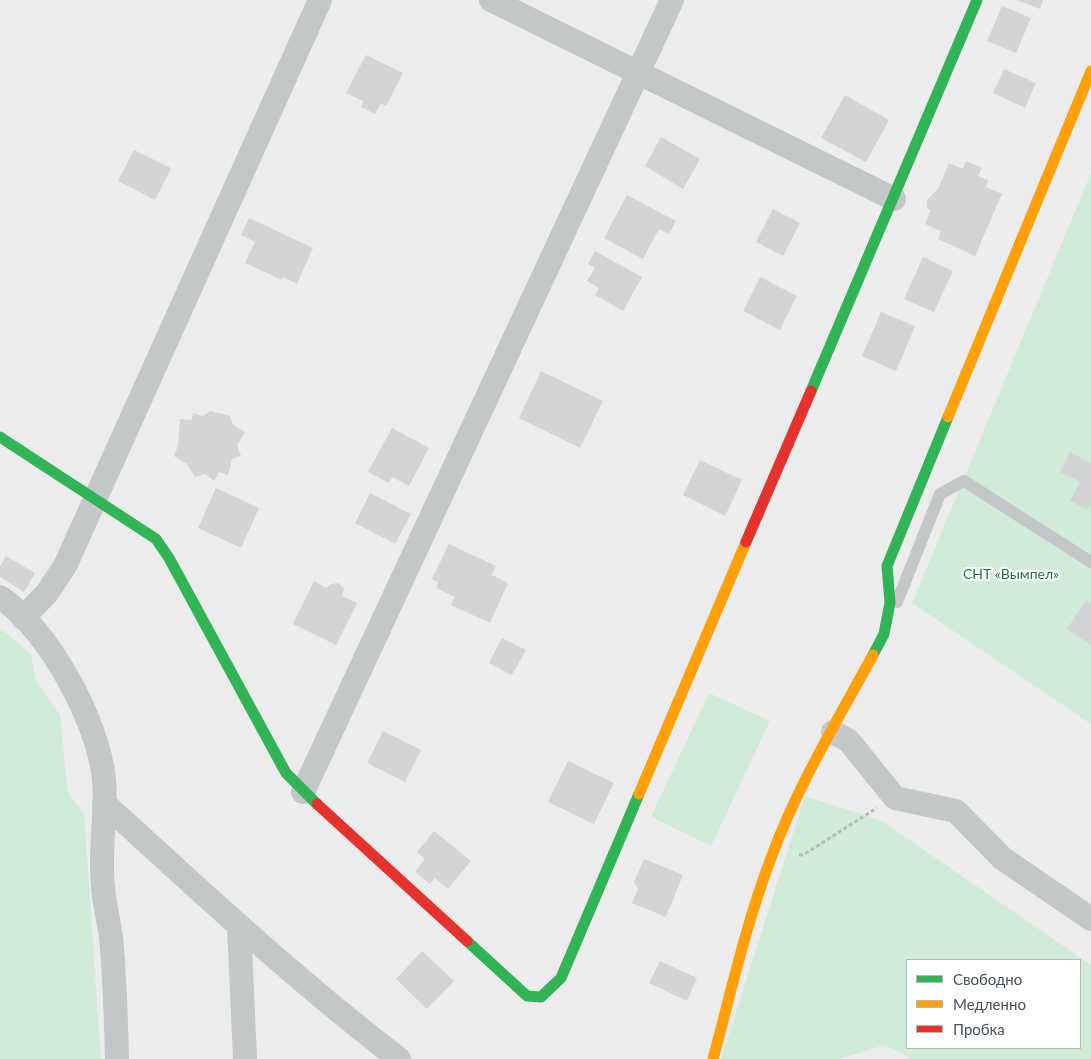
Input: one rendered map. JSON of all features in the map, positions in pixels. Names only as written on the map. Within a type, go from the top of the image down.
[{"type":"street","points":[[23,618],[46,593],[65,566],[320,0]]},
{"type":"street","points":[[491,0],[894,199]]},
{"type":"street","points":[[303,792],[672,0]]},
{"type":"street","points":[[0,437],[156,539],[169,558],[286,773],[303,792],[527,996],[541,997],[561,978],[978,0]]},
{"type":"street","points":[[713,1059],[750,924],[771,857],[809,773],[833,732],[884,634],[890,603],[887,566],[1091,71]]},
{"type":"street","points":[[0,597],[14,606],[45,641],[84,711],[101,755],[104,781],[101,855],[102,886],[111,938],[116,1059]]},
{"type":"street","points":[[833,732],[849,741],[895,798],[956,811],[1002,858],[1091,919]]},
{"type":"street","points":[[104,803],[239,925],[360,1029],[399,1059]]},
{"type":"street","points":[[239,925],[245,1059]]},
{"type":"lane","points":[[884,634],[940,494],[964,480],[1091,562]]},
{"type":"path","points":[[771,857],[803,855],[895,798]]},
{"type":"green space","name":"СНТ «Вымпел»","points":[[1091,173],[1091,724],[912,603]]},
{"type":"green space","points":[[0,628],[31,654],[36,681],[60,715],[68,792],[84,814],[101,1059],[0,1059]]},
{"type":"green space","points":[[709,693],[770,721],[711,846],[651,817]]},
{"type":"green space","points":[[805,796],[882,821],[1091,965],[1091,1059],[912,1059],[885,1045],[840,1059],[721,1059]]},
{"type":"building","points":[[1017,0],[1043,0],[1040,9]]},
{"type":"building","points":[[1002,6],[1031,18],[1016,53],[987,41]]},
{"type":"building","points":[[366,55],[403,73],[386,106],[381,103],[375,114],[361,107],[363,101],[346,93]]},
{"type":"building","points":[[1004,69],[1036,83],[1025,108],[993,93]]},
{"type":"building","points":[[845,95],[889,120],[866,162],[821,138]]},
{"type":"building","points":[[661,137],[700,159],[683,189],[645,166]]},
{"type":"building","points":[[134,150],[171,168],[155,200],[118,181]]},
{"type":"building","points":[[966,161],[982,168],[978,176],[988,180],[986,187],[1002,194],[975,256],[938,239],[941,231],[925,224],[931,210],[927,208],[927,200],[938,189],[949,163],[963,169]]},
{"type":"building","points":[[627,195],[676,221],[669,234],[659,229],[643,259],[604,238]]},
{"type":"building","points":[[773,209],[800,223],[783,256],[756,242]]},
{"type":"building","points":[[249,218],[313,248],[297,284],[283,277],[282,280],[245,263],[255,242],[241,235]]},
{"type":"building","points":[[595,251],[642,277],[623,311],[595,295],[599,288],[587,281],[595,268],[588,264]]},
{"type":"building","points":[[923,257],[953,271],[934,312],[904,299]]},
{"type":"building","points":[[760,277],[797,296],[780,330],[743,311]]},
{"type":"building","points":[[881,312],[915,326],[896,371],[862,356]]},
{"type":"building","points":[[541,371],[603,401],[580,448],[519,418]]},
{"type":"building","points":[[210,411],[230,416],[233,425],[245,432],[237,445],[241,456],[232,459],[228,475],[219,472],[214,481],[205,474],[195,477],[187,464],[174,456],[178,446],[180,419],[192,420],[193,413],[203,416]]},
{"type":"building","points":[[392,428],[429,448],[409,486],[392,477],[389,483],[368,472]]},
{"type":"building","points":[[1070,452],[1091,463],[1091,504],[1087,510],[1070,501],[1080,482],[1060,472]]},
{"type":"building","points":[[700,460],[742,480],[725,516],[683,495]]},
{"type":"building","points":[[216,488],[259,508],[241,548],[198,528]]},
{"type":"building","points":[[370,493],[411,514],[395,544],[355,523]]},
{"type":"building","points":[[449,544],[496,566],[492,575],[508,583],[490,623],[451,605],[455,597],[436,588],[438,582],[432,579]]},
{"type":"building","points":[[6,556],[35,573],[24,592],[0,577],[0,567]]},
{"type":"building","points":[[314,581],[326,588],[331,584],[338,583],[344,588],[342,596],[357,603],[336,645],[293,624]]},
{"type":"building","points":[[1086,600],[1091,603],[1091,645],[1067,629]]},
{"type":"building","points":[[502,638],[526,650],[512,675],[489,663]]},
{"type":"building","points":[[383,731],[421,750],[405,782],[367,763]]},
{"type":"building","points":[[568,761],[614,783],[594,824],[548,802]]},
{"type":"building","points":[[434,831],[471,861],[448,889],[435,878],[430,884],[415,872],[425,859],[417,852]]},
{"type":"building","points":[[644,859],[683,875],[666,917],[632,903],[638,889],[634,882]]},
{"type":"building","points":[[422,951],[454,981],[427,1009],[396,979]]},
{"type":"building","points":[[660,961],[697,978],[687,1001],[649,983]]},
{"type":"traffic: fast","points":[[811,391],[977,0]]},
{"type":"traffic: fast","points":[[873,655],[884,634],[890,603],[887,566],[948,417]]},
{"type":"traffic: fast","points":[[0,437],[156,539],[169,558],[286,773],[317,804]]},
{"type":"traffic: fast","points":[[467,941],[527,996],[541,997],[561,978],[639,794]]},
{"type":"traffic: slow","points":[[948,417],[1091,71]]},
{"type":"traffic: slow","points":[[639,794],[746,542]]},
{"type":"traffic: slow","points":[[713,1059],[739,958],[762,883],[781,832],[818,755],[873,655]]},
{"type":"traffic: jam","points":[[746,542],[811,391]]},
{"type":"traffic: jam","points":[[317,804],[467,941]]}]
